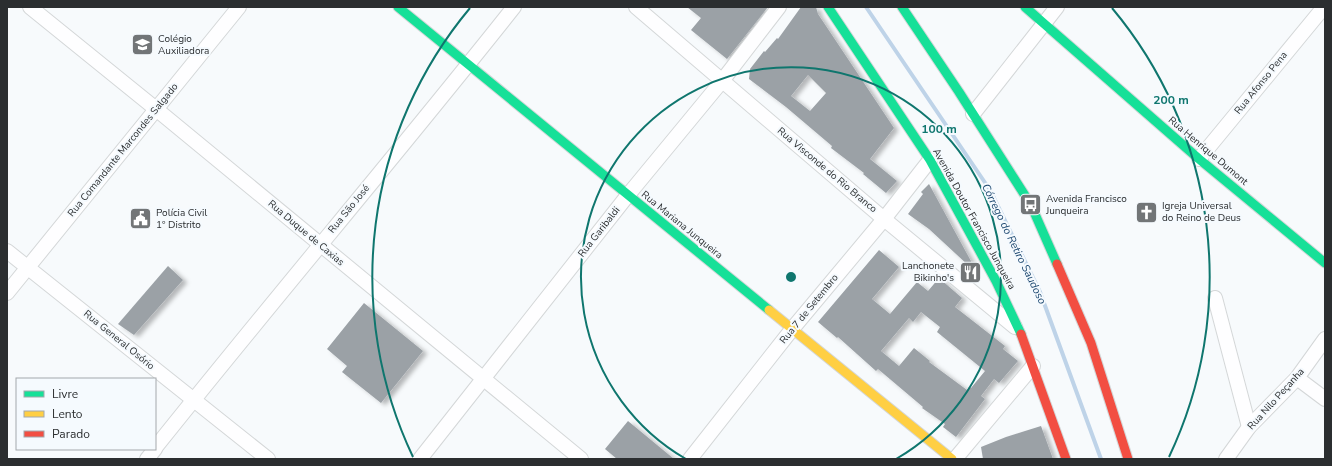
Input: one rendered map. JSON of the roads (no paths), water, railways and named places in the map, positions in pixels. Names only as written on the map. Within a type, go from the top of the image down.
[{"type":"street","name":"Rua Duque de Caxias","points":[[30,7],[581,459]]},
{"type":"street","name":"Rua Comandante Marcondes Salgado","points":[[7,293],[239,7]]},
{"type":"street","name":"Rua Mariana Junqueira","points":[[398,7],[628,196],[954,459]]},
{"type":"street","name":"Rua São José","points":[[156,448],[514,7]]},
{"type":"street","name":"Rua Visconde do Rio Branco","points":[[636,7],[884,219],[1020,331]]},
{"type":"street","name":"Rua Garibaldi","points":[[420,459],[628,196],[722,81],[778,7]]},
{"type":"street","name":"Avenida Doutor Francisco Junqueira","points":[[828,7],[930,160],[996,281],[1020,331],[1066,459]]},
{"type":"street","points":[[902,7],[1031,205],[1091,343],[1128,459]]},
{"type":"street","name":"Rua Henrique Dumont","points":[[1025,7],[1199,159],[1325,262]]},
{"type":"street","points":[[973,114],[1057,7]]},
{"type":"street","name":"Rua Afonso Pena","points":[[1199,159],[1324,7]]},
{"type":"street","name":"Rua 7 de Setembro","points":[[690,459],[793,328],[884,219],[930,160]]},
{"type":"street","name":"Rua General Osório","points":[[7,251],[268,459]]},
{"type":"street","points":[[1215,298],[1249,427]]},
{"type":"street","name":"Rua Nilo Peçanha","points":[[1226,459],[1249,427],[1297,378],[1325,339]]},
{"type":"street","points":[[954,459],[1033,366]]},
{"type":"street","points":[[1297,378],[1325,399]]},
{"type":"street","name":"Rua São José","points":[[147,459],[154,450]]},
{"type":"waterway","name":"Córrego do Retiro Saudoso","points":[[866,7],[990,190],[1040,292],[1101,459]]},
{"type":"place","name":"Colégio Auxiliadora","points":[[143,45]]},
{"type":"place","name":"Avenida Francisco Junqueira","points":[[1031,205]]},
{"type":"place","name":"Igreja Universal do Reino de Deus","points":[[1146,212]]},
{"type":"place","name":"Polícia Civil 1º Distrito","points":[[140,219]]},
{"type":"place","name":"Lanchonete Bikinho's","points":[[970,272]]}]
